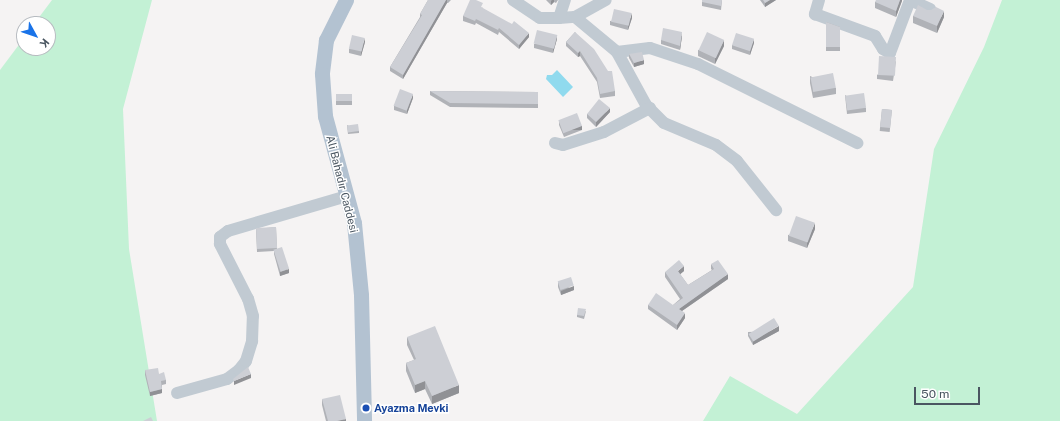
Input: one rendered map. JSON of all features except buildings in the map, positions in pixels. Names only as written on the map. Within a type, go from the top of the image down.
[{"type":"main road","name":"Ali Bahadır Caddesi","points":[[346,0],[326,40],[322,74],[325,116],[354,223],[361,295],[364,421]]},
{"type":"street","points":[[513,0],[540,18],[575,17],[606,0]]},
{"type":"street","points":[[558,18],[565,0]]},
{"type":"street","points":[[819,0],[815,14],[875,36],[883,49],[890,53],[910,0],[930,9]]},
{"type":"street","points":[[575,17],[617,52],[650,108],[664,123],[716,145],[737,161],[776,210]]},
{"type":"street","points":[[617,52],[650,48],[698,64],[857,143]]},
{"type":"street","points":[[555,143],[563,145],[604,132],[650,108]]},
{"type":"street","points":[[177,393],[227,379],[239,370],[246,361],[252,341],[253,316],[248,299],[220,244],[220,237],[228,231],[347,196]]},
{"type":"green space","points":[[52,0],[152,0],[123,109],[129,249],[157,421],[0,421],[0,70],[16,49],[16,56],[56,56],[56,16],[40,16]]},
{"type":"green space","points":[[1002,0],[1060,0],[1060,421],[703,421],[730,376],[797,414],[913,287],[934,149],[984,47]]},
{"type":"water","points":[[557,70],[573,87],[563,97],[546,79],[547,75],[552,75]]},
{"type":"place","name":"Ayazma Mevki","points":[[366,408]]}]
